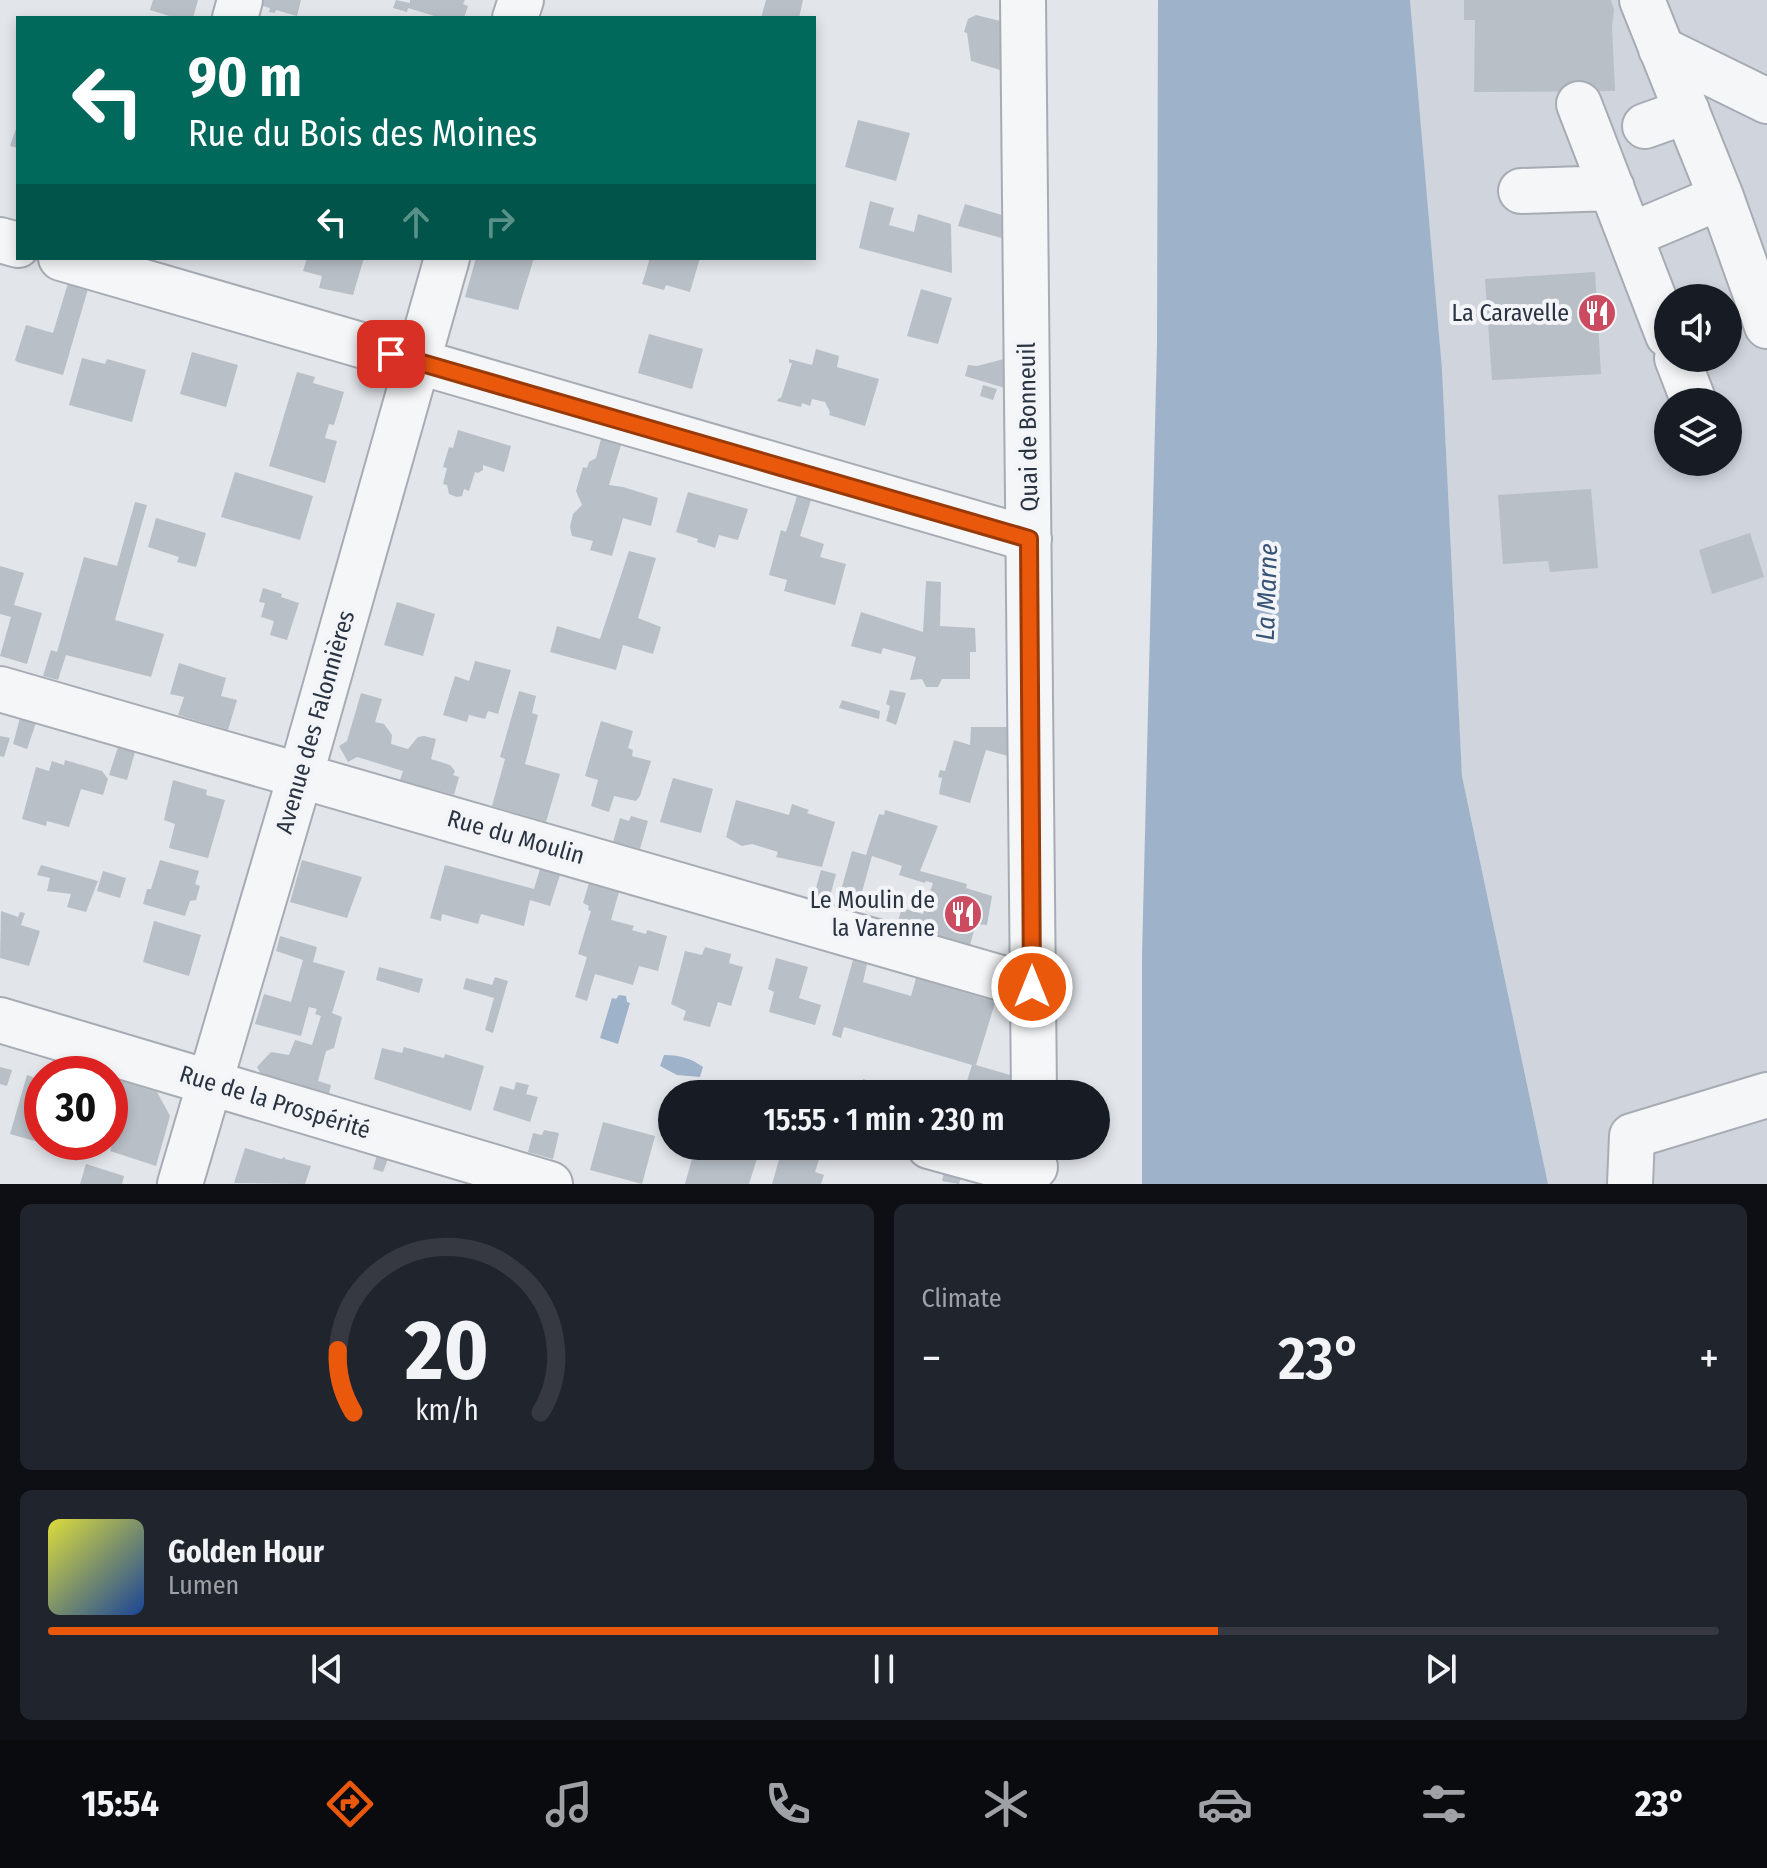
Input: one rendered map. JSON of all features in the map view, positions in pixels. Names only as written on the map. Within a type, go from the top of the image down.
[{"type":"street","name":"Quai de Bonneuil","points":[[1023,0],[1034,1080]]},
{"type":"street","points":[[1642,0],[1721,197],[1767,326]]},
{"type":"street","points":[[1661,49],[1767,101]]},
{"type":"street","points":[[1579,104],[1654,297]]},
{"type":"street","points":[[1645,126],[1687,111]]},
{"type":"street","points":[[1521,191],[1612,188]]},
{"type":"street","points":[[1631,235],[1721,197]]},
{"type":"street","points":[[68,260],[1029,539]]},
{"type":"street","name":"Avenue des Falonnières","points":[[180,1184],[446,260]]},
{"type":"street","name":"Rue du Moulin","points":[[0,689],[1032,987]]},
{"type":"street","name":"Rue de la Prospérité","points":[[0,1020],[550,1184]]},
{"type":"street","points":[[1630,1184],[1632,1136],[1767,1095]]},
{"type":"street","points":[[980,1160],[1005,1167],[1035,1166]]},
{"type":"shaded area","points":[[1410,0],[1767,0],[1767,1184],[1548,1184],[1462,776],[1442,369]]},
{"type":"water","name":"La Marne","points":[[1158,0],[1410,0],[1442,369],[1462,776],[1548,1184],[1142,1184],[1142,956],[1157,344]]},
{"type":"water","points":[[619,995],[626,996],[630,1003],[618,1044],[600,1038],[612,998],[616,999]]},
{"type":"water","points":[[664,1055],[685,1058],[703,1067],[700,1077],[677,1075],[660,1066]]},
{"type":"building","points":[[153,0],[198,0],[194,16],[170,16],[150,10]]},
{"type":"building","points":[[258,0],[301,0],[297,16],[276,10],[275,13],[269,12],[270,8],[256,4]]},
{"type":"building","points":[[396,0],[410,3],[410,0],[465,0],[463,4],[468,6],[465,16],[434,16],[408,8],[407,12],[393,8]]},
{"type":"building","points":[[766,0],[803,0],[799,16],[762,16]]},
{"type":"building","points":[[1464,0],[1611,0],[1614,10],[1615,91],[1474,92],[1475,20],[1464,20]]},
{"type":"building","points":[[976,15],[1000,21],[1000,70],[971,61],[967,33],[964,32],[968,19]]},
{"type":"building","points":[[858,120],[910,133],[896,181],[845,167]]},
{"type":"building","points":[[16,129],[16,148],[10,146]]},
{"type":"building","points":[[870,201],[894,208],[889,225],[914,232],[918,214],[951,224],[952,273],[859,248]]},
{"type":"building","points":[[965,204],[1002,215],[1002,238],[958,226]]},
{"type":"building","points":[[306,260],[363,260],[353,295],[319,288],[322,276],[303,271]]},
{"type":"building","points":[[475,260],[533,260],[518,310],[465,297]]},
{"type":"building","points":[[649,260],[699,260],[690,292],[666,285],[664,290],[642,284]]},
{"type":"building","points":[[1595,272],[1601,374],[1492,380],[1485,279]]},
{"type":"building","points":[[68,283],[88,289],[63,375],[17,362],[15,360],[26,325],[53,333]]},
{"type":"building","points":[[921,289],[952,298],[938,344],[907,336]]},
{"type":"building","points":[[649,334],[703,349],[692,389],[638,373]]},
{"type":"building","points":[[816,349],[839,356],[837,367],[879,379],[865,426],[829,415],[825,402],[812,399],[810,406],[802,403],[801,407],[777,401],[781,398],[792,363],[789,359],[812,365]]},
{"type":"building","points":[[192,352],[238,365],[226,407],[180,394]]},
{"type":"building","points":[[82,358],[105,364],[107,359],[146,370],[132,422],[69,405]]},
{"type":"building","points":[[1004,359],[1005,388],[965,376],[968,365],[977,366]]},
{"type":"building","points":[[297,372],[315,377],[313,383],[344,392],[334,425],[329,424],[325,438],[337,441],[325,483],[269,466]]},
{"type":"building","points":[[983,385],[997,389],[993,400],[980,396]]},
{"type":"building","points":[[458,430],[511,446],[504,472],[483,465],[483,470],[475,472],[469,491],[464,489],[462,496],[457,497],[449,494],[447,485],[443,484],[447,468],[443,467]]},
{"type":"building","points":[[601,439],[621,445],[609,485],[658,498],[651,526],[623,518],[612,556],[590,550],[593,541],[572,536],[570,527],[573,514],[582,505],[576,491],[583,467],[587,468],[589,462],[596,458]]},
{"type":"building","points":[[235,472],[313,496],[300,540],[221,517]]},
{"type":"building","points":[[1591,489],[1598,568],[1550,572],[1548,561],[1503,564],[1498,495]]},
{"type":"building","points":[[688,492],[748,509],[738,540],[719,535],[715,548],[676,532]]},
{"type":"building","points":[[797,496],[811,500],[800,536],[824,544],[820,557],[846,564],[835,605],[784,591],[787,580],[769,575],[781,530],[786,532]]},
{"type":"building","points":[[135,502],[147,505],[115,620],[164,634],[151,677],[66,655],[58,680],[43,676],[51,650],[57,652],[84,557],[117,566]]},
{"type":"building","points":[[156,518],[206,533],[196,567],[177,562],[179,557],[148,547]]},
{"type":"building","points":[[1750,533],[1764,577],[1712,594],[1699,550]]},
{"type":"building","points":[[629,551],[656,558],[638,618],[661,627],[653,654],[623,645],[616,670],[550,652],[557,626],[600,639]]},
{"type":"building","points":[[0,566],[24,573],[14,605],[42,613],[27,664],[0,656],[11,617],[0,614]]},
{"type":"building","points":[[926,581],[941,582],[940,626],[975,628],[976,652],[970,652],[970,679],[942,679],[938,687],[926,687],[922,679],[910,680],[916,657],[883,648],[881,654],[851,646],[861,612],[923,632]]},
{"type":"building","points":[[263,588],[299,603],[287,640],[270,635],[274,621],[261,617],[265,603],[259,602]]},
{"type":"building","points":[[397,602],[435,614],[423,656],[384,645]]},
{"type":"building","points":[[475,661],[511,670],[498,714],[488,711],[485,719],[469,715],[467,722],[443,715],[455,676],[469,681]]},
{"type":"building","points":[[179,663],[226,678],[221,696],[237,700],[228,730],[178,715],[184,697],[170,694]]},
{"type":"building","points":[[890,690],[906,693],[896,725],[886,721]]},
{"type":"building","points":[[519,691],[536,696],[532,713],[538,715],[525,764],[560,774],[546,822],[492,806],[505,759],[500,757]]},
{"type":"building","points":[[361,693],[382,699],[375,722],[384,724],[392,735],[391,744],[408,749],[418,737],[436,739],[431,759],[450,765],[455,771],[453,775],[459,777],[454,795],[400,780],[403,771],[357,757],[348,762],[339,746],[347,741]]},
{"type":"building","points":[[842,700],[880,711],[879,719],[839,708]]},
{"type":"building","points":[[20,718],[36,723],[27,749],[13,744]]},
{"type":"building","points":[[601,721],[633,731],[628,748],[633,750],[632,756],[651,761],[636,801],[614,796],[609,812],[591,806],[598,780],[585,776]]},
{"type":"building","points":[[971,727],[1008,727],[1008,756],[986,750],[970,803],[939,794],[942,778],[938,777],[940,770],[945,771],[954,740],[970,745]]},
{"type":"building","points":[[0,736],[10,738],[4,757],[0,756]]},
{"type":"building","points":[[118,747],[135,752],[127,780],[109,775]]},
{"type":"building","points":[[65,760],[102,771],[108,779],[103,795],[81,789],[69,827],[47,821],[46,826],[22,819],[36,767],[49,771],[52,761],[64,765]]},
{"type":"building","points":[[673,778],[713,789],[701,833],[660,822]]},
{"type":"building","points":[[173,780],[207,790],[206,795],[225,800],[208,858],[169,848],[175,824],[164,820]]},
{"type":"building","points":[[736,800],[789,815],[792,804],[809,810],[807,813],[835,822],[822,867],[776,857],[778,852],[752,844],[742,846],[726,837]]},
{"type":"building","points":[[885,810],[938,826],[920,871],[967,884],[966,888],[992,896],[987,925],[976,924],[970,945],[897,924],[902,908],[923,914],[933,883],[899,875],[902,866],[872,856],[860,899],[840,894],[852,851],[866,855],[879,814],[884,815]]},
{"type":"building","points":[[631,816],[648,821],[640,849],[613,842],[620,818],[629,821]]},
{"type":"building","points":[[160,860],[199,871],[195,884],[200,886],[196,900],[190,901],[185,916],[143,904]]},
{"type":"building","points":[[302,860],[362,877],[347,918],[290,902]]},
{"type":"building","points":[[41,865],[98,881],[86,912],[67,907],[71,894],[47,891],[50,878],[37,875]]},
{"type":"building","points":[[445,865],[534,889],[540,869],[560,875],[550,906],[530,900],[524,926],[481,914],[478,924],[442,914],[441,921],[430,918]]},
{"type":"building","points":[[821,870],[836,874],[828,904],[813,899]]},
{"type":"building","points":[[103,871],[126,878],[120,898],[97,891]]},
{"type":"building","points":[[589,883],[619,892],[611,920],[634,926],[632,930],[646,934],[647,930],[667,936],[658,971],[639,966],[633,985],[595,974],[587,1001],[575,997],[587,957],[578,954],[591,911],[583,903]]},
{"type":"building","points":[[1,911],[18,917],[20,912],[25,913],[21,925],[40,931],[29,966],[0,958]]},
{"type":"building","points":[[154,921],[201,935],[189,976],[143,962]]},
{"type":"building","points":[[280,936],[317,947],[313,962],[345,971],[332,1013],[342,1017],[334,1048],[326,1051],[318,1081],[331,1085],[329,1094],[261,1074],[257,1067],[271,1052],[289,1055],[295,1040],[312,1045],[321,1016],[315,1014],[317,1009],[309,1007],[301,1036],[255,1024],[264,994],[291,1002],[303,960],[276,951]]},
{"type":"building","points":[[705,947],[731,954],[729,963],[743,967],[731,1006],[718,1002],[710,1027],[683,1020],[686,1011],[671,1004],[685,951],[702,955]]},
{"type":"building","points":[[776,958],[808,967],[799,998],[821,1005],[815,1025],[769,1012],[774,992],[768,989]]},
{"type":"building","points":[[853,960],[867,964],[863,982],[911,996],[916,978],[993,1001],[995,1003],[976,1065],[1010,1075],[1010,1080],[967,1080],[972,1065],[844,1027],[841,1038],[832,1035]]},
{"type":"building","points":[[379,967],[423,979],[419,993],[376,980]]},
{"type":"building","points":[[495,977],[508,981],[493,1033],[485,1030],[494,998],[463,989],[466,978],[492,985]]},
{"type":"building","points":[[404,1047],[444,1058],[445,1054],[484,1066],[471,1111],[374,1079],[382,1048],[402,1053]]},
{"type":"building","points":[[0,1067],[12,1070],[7,1086],[0,1084]]},
{"type":"building","points":[[516,1082],[529,1085],[526,1094],[538,1097],[530,1122],[493,1110],[500,1086],[514,1090]]},
{"type":"building","points":[[128,1083],[157,1092],[170,1116],[156,1166],[128,1157]]},
{"type":"building","points":[[24,1085],[24,1138],[10,1134]]},
{"type":"building","points":[[603,1122],[655,1136],[642,1184],[590,1170]]},
{"type":"building","points":[[544,1130],[559,1133],[553,1159],[528,1152],[533,1133],[542,1135]]},
{"type":"building","points":[[245,1148],[311,1166],[305,1184],[234,1183]]},
{"type":"building","points":[[377,1155],[388,1159],[383,1172],[373,1169]]},
{"type":"building","points":[[692,1160],[757,1160],[749,1184],[685,1184]]},
{"type":"building","points":[[779,1160],[819,1160],[815,1172],[824,1175],[821,1184],[772,1184]]},
{"type":"building","points":[[86,1164],[124,1176],[122,1184],[80,1184]]},
{"type":"building","points":[[944,1172],[961,1178],[959,1184],[942,1181]]},
{"type":"place","name":"La Caravelle","points":[[1597,313]]},
{"type":"place","name":"Le Moulin de la Varenne","points":[[963,914]]},
{"type":"route","points":[[391,354],[1029,539],[1032,987]]}]
